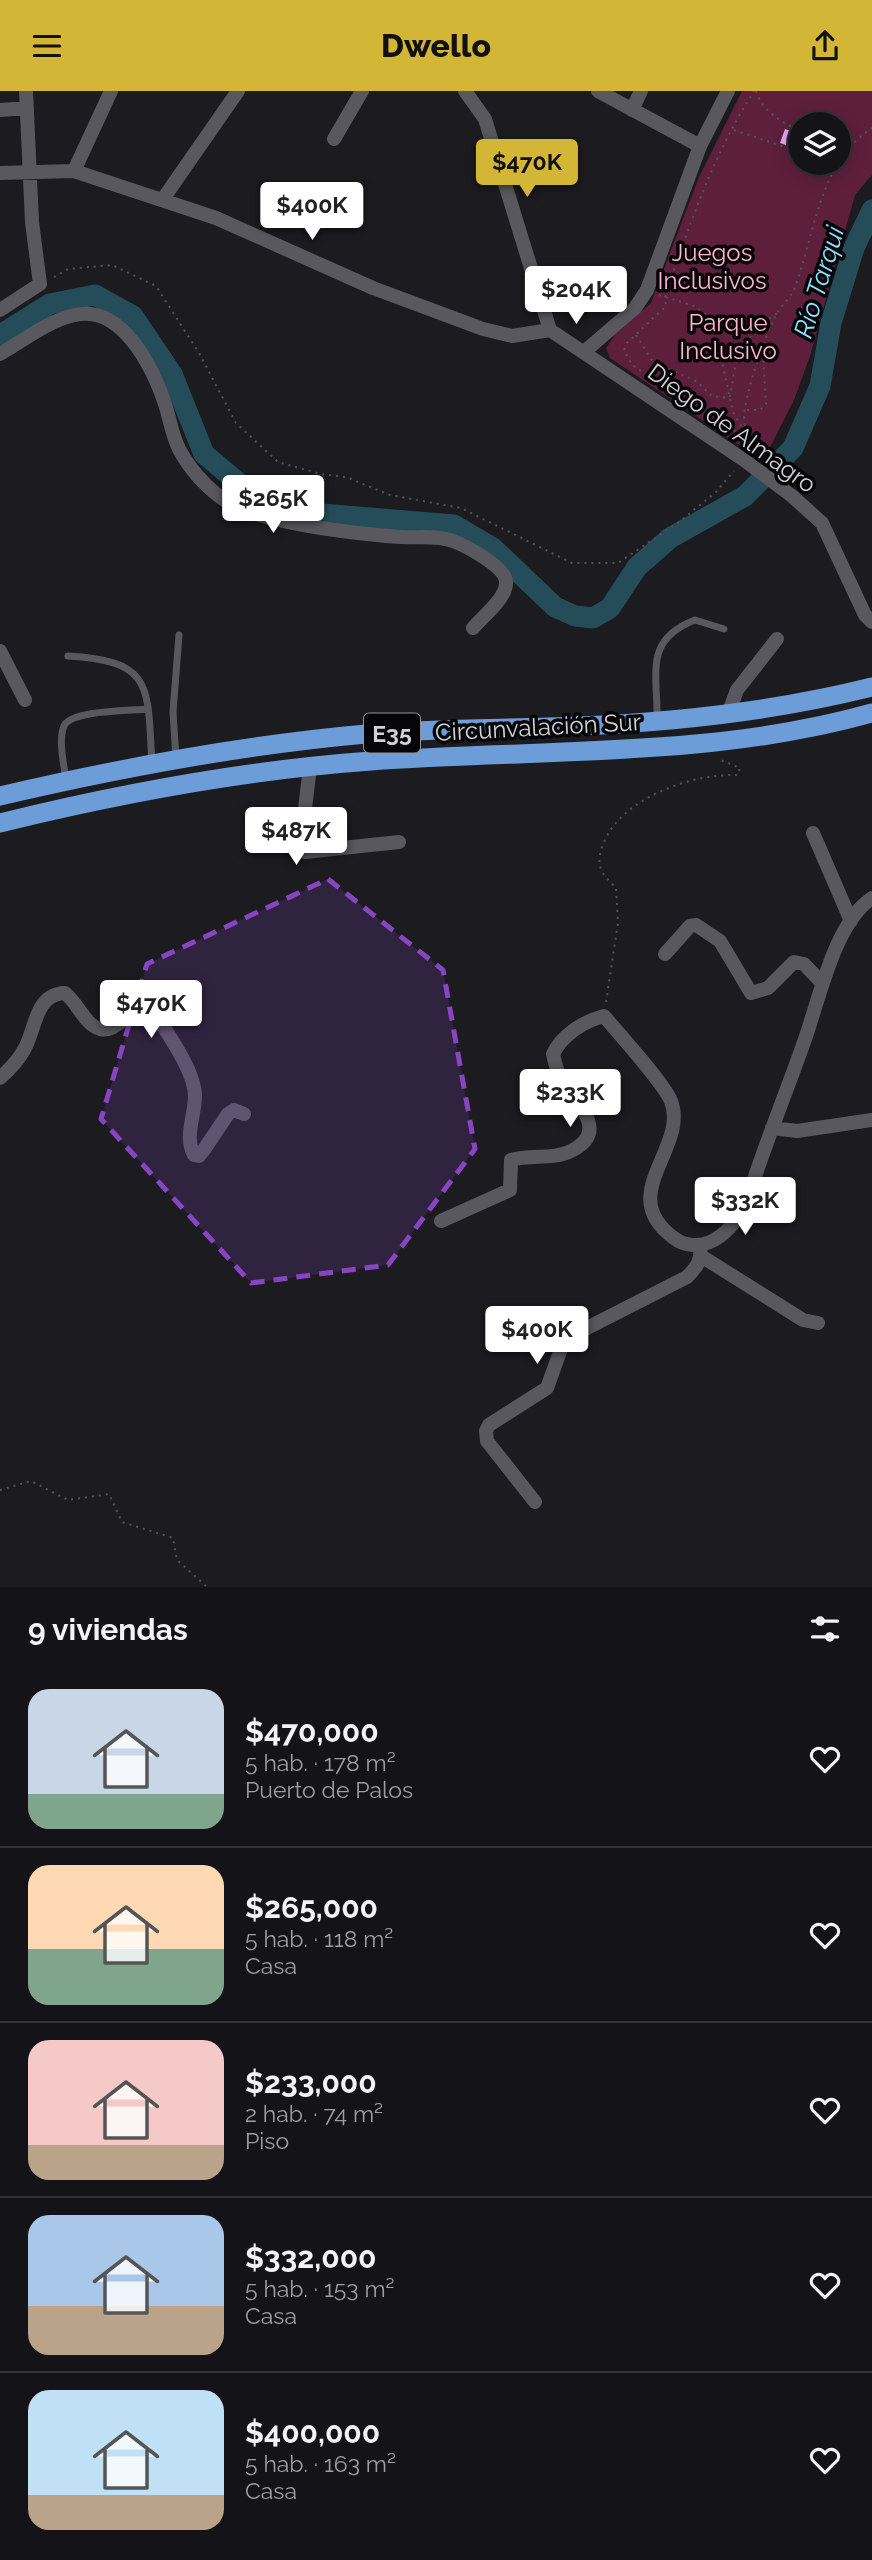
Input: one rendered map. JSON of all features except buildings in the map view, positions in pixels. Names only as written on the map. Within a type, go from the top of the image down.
[{"type":"highway","name":"Circunvalación Sur","points":[[0,796],[237,748],[368,734],[657,720],[825,699],[872,687]]},
{"type":"highway","name":"Circunvalación Sur","points":[[0,823],[74,805],[237,774],[310,767],[742,741],[815,729],[872,713]]},
{"type":"street","points":[[0,310],[40,284],[32,222],[26,91]]},
{"type":"street","points":[[74,171],[110,91]]},
{"type":"street","points":[[163,199],[238,91]]},
{"type":"street","points":[[334,139],[362,91]]},
{"type":"street","points":[[0,173],[74,171],[216,218],[373,288],[483,329],[512,336],[550,330],[485,119],[465,91]]},
{"type":"street","points":[[598,91],[700,146]]},
{"type":"street","points":[[632,110],[641,91]]},
{"type":"street","points":[[584,352],[635,308],[648,290],[700,146],[728,91]]},
{"type":"street","points":[[0,110],[27,108]]},
{"type":"street","points":[[0,354],[77,314],[106,317],[124,331],[143,356],[158,384],[180,450],[213,492],[228,503],[261,515],[379,534],[452,540],[475,552],[505,575],[507,582],[504,592],[473,628]]},
{"type":"street","name":"Diego de Almagro","points":[[550,330],[744,460],[792,496],[822,523],[865,615],[872,622]]},
{"type":"street","points":[[729,712],[737,690],[777,639]]},
{"type":"street","points":[[0,651],[25,700]]},
{"type":"street","points":[[310,767],[302,842],[305,852],[398,842]]},
{"type":"street","points":[[813,833],[851,921]]},
{"type":"street","points":[[535,1502],[487,1441],[486,1431],[489,1425],[547,1388],[562,1346],[587,1328],[687,1277],[696,1268],[701,1251],[737,1220],[746,1204],[805,1039],[821,982],[851,921],[872,898]]},
{"type":"street","points":[[665,954],[690,926],[696,925],[720,941],[751,993],[768,988],[794,962],[804,964],[821,982]]},
{"type":"street","points":[[0,1079],[16,1063],[27,1046],[42,1005],[56,994],[65,993],[92,1025],[100,1029],[111,1028],[140,1007],[150,1006],[182,1059],[192,1085],[195,1096],[190,1137],[194,1155],[199,1156],[228,1114],[234,1111],[244,1114]]},
{"type":"street","points":[[441,1221],[510,1190],[512,1160],[562,1154],[572,1151],[585,1140],[589,1125],[588,1114],[560,1077],[553,1053],[558,1043],[582,1025],[604,1016],[670,1099],[672,1128],[650,1190],[653,1213],[661,1229],[678,1242],[701,1251],[803,1320],[818,1323]]},
{"type":"street","points":[[772,1128],[797,1131],[872,1121]]},
{"type":"lane","points":[[657,720],[656,670],[660,647],[666,635],[695,620],[724,629]]},
{"type":"lane","points":[[176,760],[173,712],[178,635]]},
{"type":"lane","points":[[68,656],[112,660],[134,670],[146,695],[152,765]]},
{"type":"lane","points":[[66,781],[62,739],[64,726],[69,719],[86,714],[147,709]]},
{"type":"path","points":[[748,439],[632,365],[624,350],[636,334],[666,306],[665,297],[717,154],[755,91]]},
{"type":"path","points":[[755,91],[770,112],[788,123]]},
{"type":"path","points":[[851,146],[872,128]]},
{"type":"path","points":[[733,130],[788,148]]},
{"type":"path","points":[[729,398],[744,343],[792,296],[814,218],[833,175]]},
{"type":"path","points":[[40,284],[68,269],[112,265],[156,286],[200,353],[236,423],[278,462],[321,474],[346,477],[390,495],[461,508],[572,563],[618,563],[716,492],[744,460],[749,452],[746,410],[777,313]]},
{"type":"path","points":[[648,290],[694,306],[709,317],[715,330],[733,412],[748,439]]},
{"type":"path","points":[[636,334],[653,362],[696,381],[712,396],[729,398]]},
{"type":"path","points":[[746,410],[760,410],[766,404],[763,351]]},
{"type":"path","points":[[604,1016],[618,923],[616,887],[602,876],[597,858],[611,825],[649,797],[706,778],[738,775],[740,768],[716,758]]},
{"type":"path","points":[[0,1490],[31,1481],[68,1500],[108,1494],[122,1522],[173,1538],[177,1560],[207,1587]]},
{"type":"highlighted area","points":[[328,879],[443,970],[475,1149],[388,1265],[251,1283],[101,1119],[147,964]]},
{"type":"green space","name":"Parque Inclusivo","points":[[742,91],[872,91],[872,175],[855,195],[810,356],[794,400],[763,461],[610,358],[606,348],[615,335],[651,303],[699,177]]},
{"type":"waterway","name":"Río Tarqui","points":[[0,335],[50,304],[95,295],[133,316],[172,374],[204,454],[252,494],[298,512],[454,525],[493,548],[555,607],[575,616],[593,618],[610,608],[637,567],[670,538],[745,496],[793,448],[820,386],[831,323],[854,248],[872,210]]},
{"type":"park label","name":"Juegos Inclusivos","points":[[712,266]]}]
